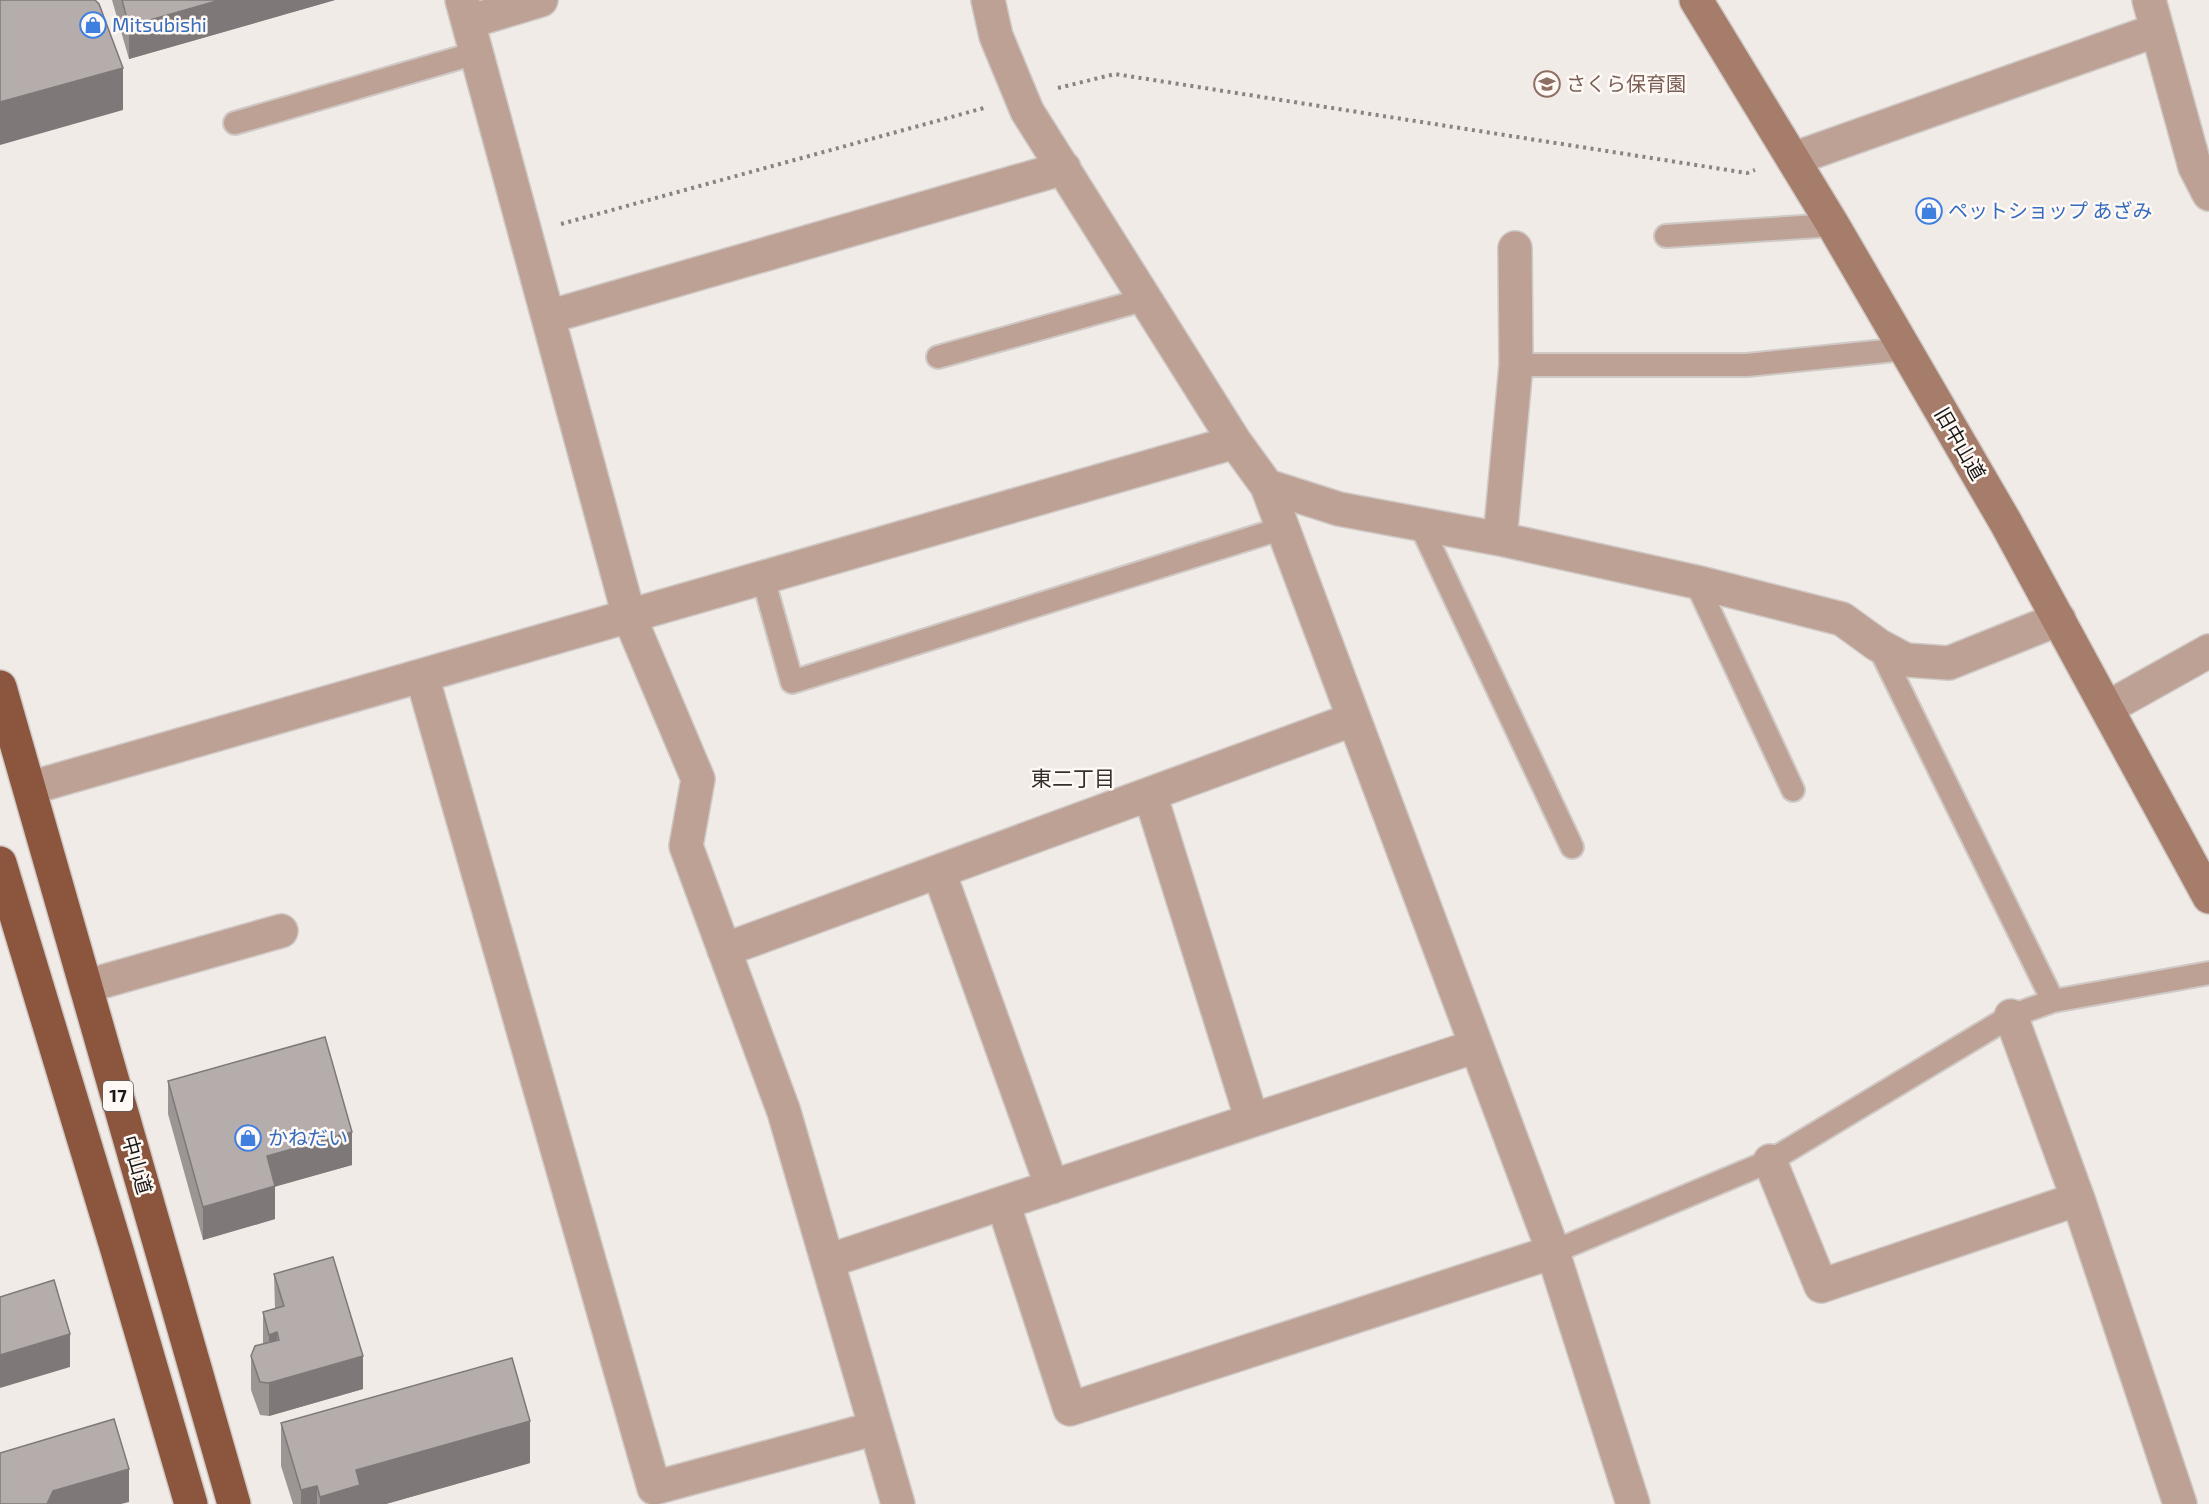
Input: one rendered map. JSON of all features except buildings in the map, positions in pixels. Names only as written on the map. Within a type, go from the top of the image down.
[{"type":"highway","name":"中山道","points":[[0,687],[234,1504]]},
{"type":"highway","name":"17","points":[[0,863],[191,1504]]},
{"type":"main road","name":"旧中山道","points":[[1696,0],[1833,225],[2006,523],[2209,897]]},
{"type":"street","points":[[541,0],[465,11],[629,616],[698,779],[686,846],[784,1112],[898,1504]]},
{"type":"street","points":[[988,0],[996,36],[1027,111],[1235,442],[1268,486],[1553,1252],[1633,1504]]},
{"type":"street","points":[[1793,159],[2153,15],[2195,167],[2209,194]]},
{"type":"street","points":[[548,317],[1064,168]]},
{"type":"street","points":[[1500,539],[1516,365],[1515,248]]},
{"type":"street","points":[[30,788],[1235,442]]},
{"type":"street","points":[[1268,486],[1338,509],[1500,539],[1696,582],[1842,619],[1878,645],[1906,660],[1949,663],[2059,620]]},
{"type":"street","points":[[2107,708],[2209,651]]},
{"type":"street","points":[[422,676],[654,1488],[876,1428]]},
{"type":"street","points":[[724,950],[1354,719]]},
{"type":"street","points":[[1150,794],[1252,1120]]},
{"type":"street","points":[[939,872],[1052,1187]]},
{"type":"street","points":[[87,986],[281,931]]},
{"type":"street","points":[[2011,1016],[2078,1199],[2180,1504]]},
{"type":"street","points":[[828,1261],[1476,1046]]},
{"type":"street","points":[[1770,1161],[1821,1286],[2078,1199]]},
{"type":"street","points":[[1003,1203],[1070,1409],[1553,1252]]},
{"type":"lane","points":[[235,123],[476,54]]},
{"type":"lane","points":[[1666,236],[1833,225]]},
{"type":"lane","points":[[938,357],[1146,299]]},
{"type":"lane","points":[[1516,365],[1747,365],[1905,350]]},
{"type":"lane","points":[[1420,524],[1572,847]]},
{"type":"lane","points":[[763,578],[792,682],[1283,528]]},
{"type":"lane","points":[[1696,582],[1793,790]]},
{"type":"lane","points":[[1878,645],[2053,1001]]},
{"type":"lane","points":[[1553,1252],[1770,1161],[2011,1016],[2053,1001],[2209,974]]},
{"type":"path","points":[[525,234],[1022,97],[1115,74],[1747,172],[1793,159]]},
{"type":"place","name":"Mitsubishi","points":[[93,25]]},
{"type":"place","name":"さくら保育園","points":[[1547,84]]},
{"type":"place","name":"ペットショップ あざみ","points":[[1929,211]]},
{"type":"place","name":"かねだい","points":[[248,1138]]},
{"type":"district","name":"東二丁目","points":[[1073,779]]}]
